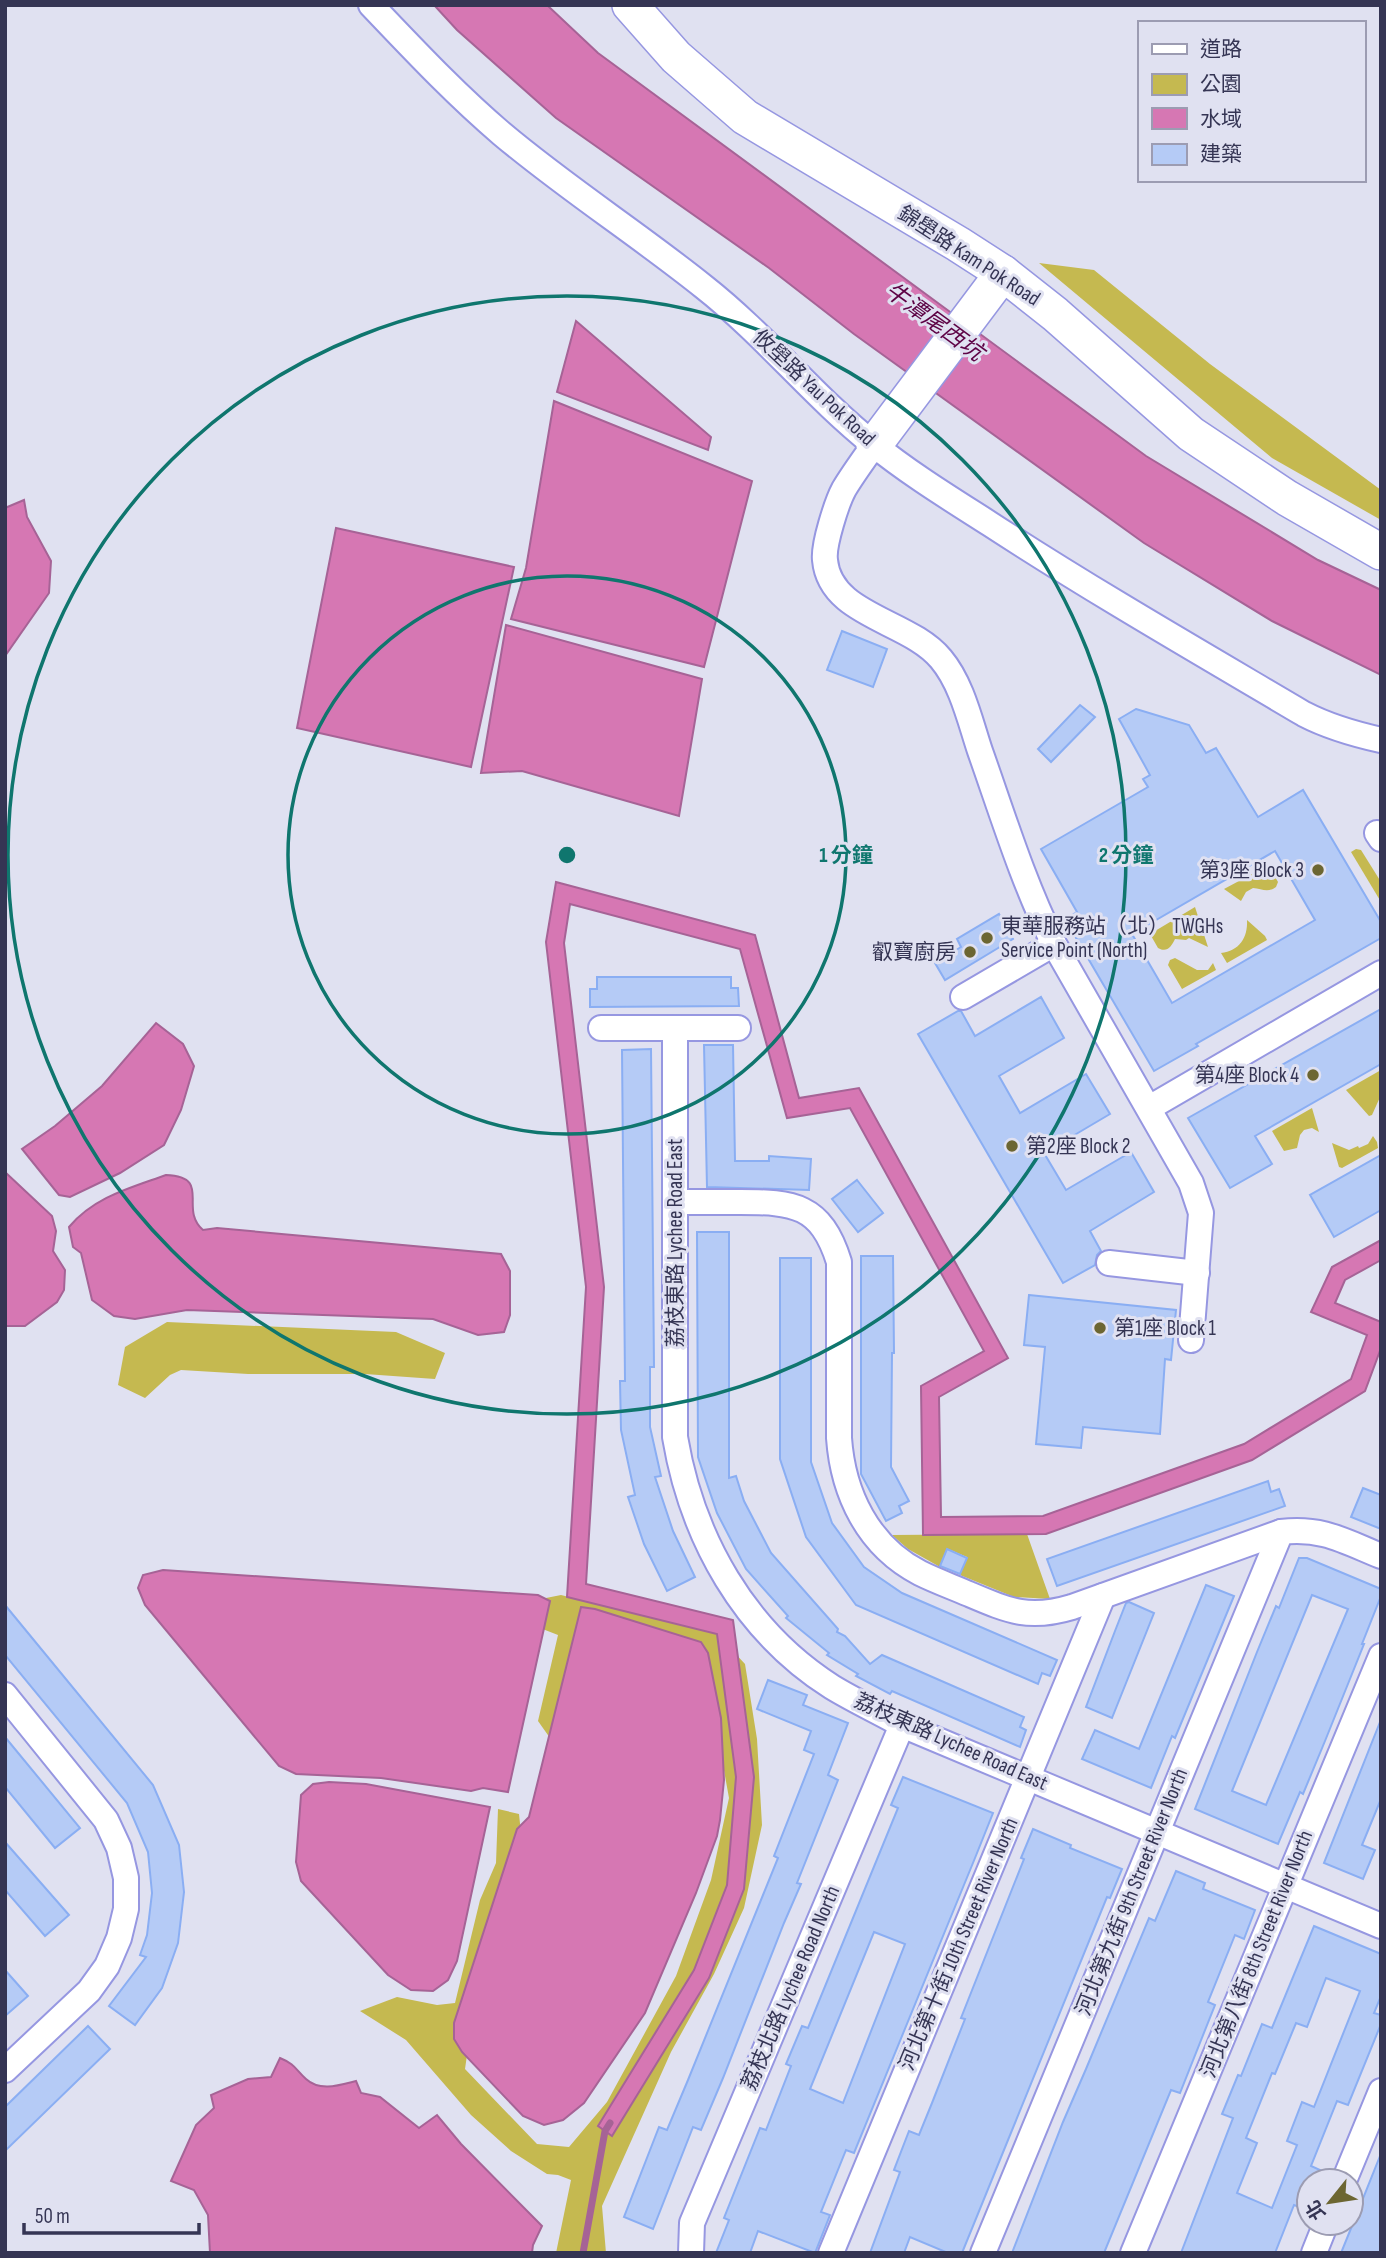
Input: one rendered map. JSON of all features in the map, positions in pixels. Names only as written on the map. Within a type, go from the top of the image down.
[{"type":"street","name":"攸壆路 Yau Pok Road","points":[[371,5],[438,75],[499,132],[711,293],[838,415],[915,475],[1035,554],[1293,708],[1323,724],[1381,740]]},
{"type":"street","name":"錦壆路 Kam Pok Road","points":[[629,5],[676,57],[745,117],[958,244],[995,284],[1055,314],[1191,434],[1287,498],[1381,552]]},
{"type":"street","points":[[995,284],[874,445],[844,490],[827,541],[825,560],[830,579],[841,596],[853,605],[907,631],[940,657],[950,672],[1022,873],[1054,944],[1191,1183],[1201,1213],[1191,1340]]},
{"type":"street","points":[[963,997],[1054,944]]},
{"type":"street","points":[[1149,1108],[1381,973]]},
{"type":"street","points":[[601,1028],[738,1028]]},
{"type":"street","name":"荔枝東路 Lychee Road East","points":[[675,1028],[675,1437],[684,1481],[702,1534],[735,1592],[755,1619],[803,1666],[831,1686],[902,1725],[1381,1926]]},
{"type":"street","points":[[675,1202],[780,1202],[813,1217],[825,1229],[839,1262],[841,1461],[846,1484],[867,1527],[882,1545],[920,1573],[1010,1611],[1026,1614],[1057,1612],[1280,1532],[1296,1530],[1326,1533],[1381,1556]]},
{"type":"street","points":[[1109,1263],[1197,1273]]},
{"type":"street","name":"河北第九街 9th Street River North","points":[[982,2253],[1280,1532]]},
{"type":"street","name":"河北第十街 10th Street River North","points":[[831,2253],[1103,1596]]},
{"type":"street","name":"河北第八街 8th Street River North","points":[[1133,2253],[1381,1656]]},
{"type":"street","points":[[5,1695],[106,1820],[119,1848],[125,1878],[126,1909],[119,1938],[107,1966],[89,1991],[5,2070]]},
{"type":"street","name":"荔枝北路 Lychee Road North","points":[[691,2253],[692,2223],[902,1725]]},
{"type":"street","points":[[1350,2167],[1381,2091]]},
{"type":"green space","points":[[1039,263],[1094,270],[1210,364],[1381,490],[1381,520],[1272,458]]},
{"type":"green space","points":[[1361,850],[1381,882],[1381,902],[1351,852]]},
{"type":"green space","points":[[1267,866],[1278,882],[1273,889],[1253,888],[1246,892],[1241,901],[1224,889]]},
{"type":"green space","points":[[1195,907],[1208,947],[1189,938],[1175,939],[1166,949],[1158,948],[1150,934]]},
{"type":"green space","points":[[1247,920],[1267,940],[1227,963],[1221,953],[1233,950],[1241,942],[1246,932]]},
{"type":"green space","points":[[1175,958],[1197,970],[1208,970],[1213,963],[1216,970],[1182,989],[1168,965],[1170,960]]},
{"type":"green space","points":[[1381,1070],[1381,1095],[1372,1115],[1369,1116],[1346,1090]]},
{"type":"green space","points":[[1312,1108],[1319,1132],[1312,1128],[1304,1130],[1297,1148],[1284,1151],[1272,1131]]},
{"type":"green space","points":[[1373,1136],[1378,1148],[1342,1168],[1339,1167],[1332,1143],[1349,1150],[1368,1144]]},
{"type":"green space","points":[[167,1322],[396,1332],[445,1353],[435,1379],[365,1374],[248,1374],[181,1370],[170,1375],[145,1398],[118,1385],[125,1347]]},
{"type":"green space","points":[[1027,1534],[1050,1599],[1014,1597],[960,1575],[967,1557],[948,1549],[940,1567],[908,1549],[892,1535]]},
{"type":"green space","points":[[561,1595],[717,1634],[745,1664],[757,1739],[762,1825],[744,1908],[714,1974],[671,2052],[602,2206],[606,2253],[556,2253],[571,2180],[547,2174],[511,2151],[471,2115],[406,2040],[360,2011],[397,1997],[437,2005],[455,2003],[480,1900],[496,1863],[498,1809],[519,1814],[523,1852],[470,2034],[465,2069],[537,2144],[569,2147],[607,2102],[676,1976],[711,1880],[729,1798],[710,1693],[562,1755],[538,1721],[558,1635],[522,1621],[516,1604]]},
{"type":"water","name":"牛潭尾西坑","points":[[434,5],[547,5],[598,53],[1146,456],[1318,560],[1381,590],[1381,675],[1272,621],[1144,543],[854,334],[769,268],[556,118],[457,30]]},
{"type":"water","points":[[576,321],[711,437],[708,450],[557,392]]},
{"type":"water","points":[[554,401],[752,481],[704,667],[511,619],[526,568]]},
{"type":"water","points":[[24,500],[27,517],[51,561],[49,593],[5,656],[5,508]]},
{"type":"water","points":[[336,528],[514,567],[471,767],[297,728]]},
{"type":"water","points":[[506,625],[702,679],[679,816],[522,771],[481,773]]},
{"type":"water","points":[[556,882],[755,935],[799,1098],[859,1088],[1008,1358],[939,1397],[941,1517],[1043,1516],[1244,1444],[1351,1379],[1367,1335],[1311,1312],[1332,1267],[1381,1240],[1381,1260],[1345,1280],[1335,1303],[1381,1322],[1381,1348],[1365,1391],[1252,1460],[1046,1534],[923,1535],[921,1386],[984,1351],[850,1108],[787,1118],[740,949],[570,904],[564,943],[604,1287],[586,1584],[733,1620],[754,1777],[744,1889],[709,1978],[612,2136],[598,2126],[694,1970],[727,1885],[736,1777],[717,1634],[567,1597],[586,1287],[546,942]]},
{"type":"water","points":[[156,1023],[183,1044],[194,1066],[181,1110],[164,1145],[120,1173],[70,1197],[59,1195],[22,1149],[55,1126],[102,1086]]},
{"type":"water","points":[[5,1172],[52,1216],[56,1231],[53,1251],[65,1270],[64,1290],[57,1302],[25,1326],[5,1326]]},
{"type":"water","points":[[166,1175],[188,1181],[192,1187],[193,1212],[203,1230],[217,1228],[501,1254],[510,1271],[510,1315],[504,1332],[478,1335],[433,1319],[187,1310],[135,1319],[114,1316],[92,1300],[81,1253],[73,1247],[69,1227],[101,1201]]},
{"type":"water","points":[[163,1570],[538,1595],[550,1601],[508,1792],[483,1788],[471,1791],[381,1778],[296,1774],[279,1766],[145,1605],[138,1588],[143,1575]]},
{"type":"water","points":[[581,1607],[701,1642],[708,1653],[721,1718],[724,1780],[717,1836],[645,2013],[584,2103],[563,2120],[544,2125],[523,2116],[462,2052],[454,2039],[454,2023],[517,1829],[529,1817]]},
{"type":"water","points":[[313,1784],[366,1784],[490,1807],[457,1961],[448,1980],[433,1991],[411,1990],[388,1975],[301,1881],[296,1862],[301,1795]]},
{"type":"water","points":[[280,2058],[317,2085],[330,2086],[356,2081],[361,2093],[380,2097],[419,2128],[437,2115],[461,2144],[542,2226],[532,2253],[210,2253],[208,2215],[194,2190],[171,2181],[196,2125],[214,2108],[211,2095],[248,2079],[271,2077]]},
{"type":"building","points":[[842,631],[887,649],[873,687],[827,670]]},
{"type":"building","points":[[1080,705],[1095,717],[1051,762],[1038,749]]},
{"type":"building","points":[[1136,709],[1189,725],[1206,753],[1216,748],[1258,817],[1303,790],[1381,922],[1381,938],[1154,1071],[1065,919],[1077,912],[1041,849],[1148,787],[1143,779],[1150,775],[1119,719]],"holes":[[[1275,851],[1315,920],[1172,1003],[1132,934]]]},
{"type":"building","points":[[999,914],[1013,939],[945,980],[935,963],[961,947],[957,939]]},
{"type":"building","points":[[597,977],[731,977],[731,988],[738,988],[739,1006],[590,1007],[590,989],[597,989]]},
{"type":"building","points":[[1041,997],[1064,1038],[999,1076],[1020,1113],[1086,1074],[1110,1114],[1044,1153],[1066,1190],[1131,1152],[1154,1192],[1090,1231],[1101,1251],[1097,1255],[1095,1265],[1063,1283],[918,1034],[961,1011],[975,1036]]},
{"type":"building","points":[[1381,1009],[1381,1064],[1255,1136],[1272,1164],[1230,1188],[1188,1118]]},
{"type":"building","points":[[704,1045],[733,1045],[735,1161],[769,1161],[769,1156],[811,1159],[809,1190],[707,1187]]},
{"type":"building","points":[[651,1049],[654,1367],[650,1367],[650,1427],[661,1476],[655,1477],[673,1531],[695,1577],[667,1591],[644,1544],[628,1497],[635,1495],[621,1430],[620,1381],[625,1381],[622,1050]]},
{"type":"building","points":[[1381,1155],[1381,1210],[1334,1237],[1310,1195]]},
{"type":"building","points":[[857,1180],[883,1213],[858,1232],[832,1199]]},
{"type":"building","points":[[697,1232],[729,1232],[729,1478],[736,1476],[744,1501],[771,1553],[838,1629],[837,1632],[845,1636],[870,1664],[882,1655],[1024,1717],[1020,1727],[1026,1730],[1020,1747],[892,1691],[890,1694],[856,1676],[858,1674],[827,1655],[829,1653],[786,1618],[788,1616],[746,1569],[717,1513],[698,1457]]},
{"type":"building","points":[[861,1256],[893,1256],[891,1467],[909,1501],[899,1506],[902,1513],[886,1521],[861,1474]]},
{"type":"building","points":[[780,1258],[811,1258],[811,1462],[832,1523],[864,1567],[902,1593],[1057,1660],[1050,1676],[1042,1673],[1038,1684],[856,1605],[806,1537],[780,1459]]},
{"type":"building","points":[[1029,1295],[1176,1310],[1171,1360],[1165,1359],[1160,1434],[1083,1427],[1081,1448],[1036,1444],[1045,1347],[1024,1345]]},
{"type":"building","points":[[1268,1481],[1271,1492],[1279,1489],[1285,1506],[1057,1586],[1047,1559]]},
{"type":"building","points":[[1363,1488],[1381,1495],[1381,1529],[1351,1517]]},
{"type":"building","points":[[947,1549],[967,1558],[960,1574],[940,1566]]},
{"type":"building","points":[[1299,1558],[1307,1558],[1381,1589],[1364,1644],[1325,1741],[1278,1844],[1195,1809],[1276,1606],[1279,1608]],"holes":[[[1312,1595],[1348,1609],[1266,1805],[1232,1791]]]},
{"type":"building","points":[[1206,1585],[1234,1596],[1175,1738],[1172,1736],[1151,1788],[1082,1759],[1095,1730],[1139,1749]]},
{"type":"building","points":[[1126,1603],[1154,1613],[1112,1718],[1086,1707]]},
{"type":"building","points":[[5,1605],[153,1785],[179,1845],[184,1892],[178,1943],[162,1988],[135,2025],[109,2006],[146,1957],[140,1955],[147,1935],[152,1893],[148,1852],[127,1803],[5,1655]]},
{"type":"building","points":[[768,1680],[807,1695],[803,1705],[848,1723],[828,1775],[838,1780],[797,1883],[801,1884],[723,2078],[701,2130],[693,2127],[653,2229],[624,2217],[659,2127],[667,2130],[688,2080],[778,1858],[774,1856],[814,1754],[804,1750],[811,1731],[757,1709]]},
{"type":"building","points":[[1380,1722],[1381,1799],[1362,1845],[1375,1850],[1363,1879],[1324,1863]]},
{"type":"building","points":[[5,1737],[80,1828],[55,1848],[5,1787]]},
{"type":"building","points":[[903,1777],[993,1813],[854,2153],[846,2150],[821,2212],[830,2215],[815,2253],[758,2231],[750,2253],[716,2253],[729,2220],[724,2218],[760,2128],[766,2130],[791,2066],[786,2064],[802,2026],[808,2028],[898,1808],[891,1805]],"holes":[[[874,1932],[905,1944],[843,2103],[810,2089]]]},
{"type":"building","points":[[1033,1829],[1071,1845],[1070,1848],[1122,1869],[1110,1898],[1107,1897],[962,2253],[948,2253],[910,2237],[904,2253],[870,2253],[900,2172],[894,2170],[909,2131],[919,2135],[965,2019],[961,2018],[1024,1859],[1021,1858]]},
{"type":"building","points":[[5,1842],[69,1915],[45,1936],[5,1890]]},
{"type":"building","points":[[1176,1871],[1205,1883],[1203,1889],[1255,1910],[1244,1939],[1235,1935],[1208,2002],[1215,2005],[1180,2093],[1171,2090],[1104,2253],[1012,2253],[1063,2122],[1149,1918],[1155,1921]]},
{"type":"building","points":[[1314,1926],[1381,1954],[1381,1996],[1374,2013],[1381,2015],[1381,2024],[1348,2105],[1337,2101],[1311,2166],[1313,2167],[1295,2167],[1295,2205],[1275,2253],[1181,2253],[1233,2118],[1222,2114],[1262,2024],[1272,2028]],"holes":[[[1326,1978],[1360,1991],[1314,2107],[1302,2102],[1287,2141],[1297,2145],[1272,2208],[1237,2193],[1257,2143],[1246,2138],[1272,2073],[1275,2074],[1296,2023],[1307,2027]]]},
{"type":"building","points":[[5,1970],[28,1996],[5,2016]]},
{"type":"building","points":[[88,2026],[110,2049],[5,2151],[5,2107]]},
{"type":"building","points":[[1380,2156],[1381,2253],[1341,2253],[1347,2237],[1365,2237],[1365,2194]]},
{"type":"waterway","points":[[583,2253],[605,2131],[610,2123]]},
{"type":"place","name":"第3座 Block 3","points":[[1318,870]]},
{"type":"place","name":"東華服務站（北） TWGHs Service Point (North)","points":[[987,938]]},
{"type":"place","name":"叡寶廚房","points":[[970,952]]},
{"type":"place","name":"第4座 Block 4","points":[[1313,1075]]},
{"type":"place","name":"第2座 Block 2","points":[[1012,1146]]},
{"type":"place","name":"第1座 Block 1","points":[[1100,1328]]}]
